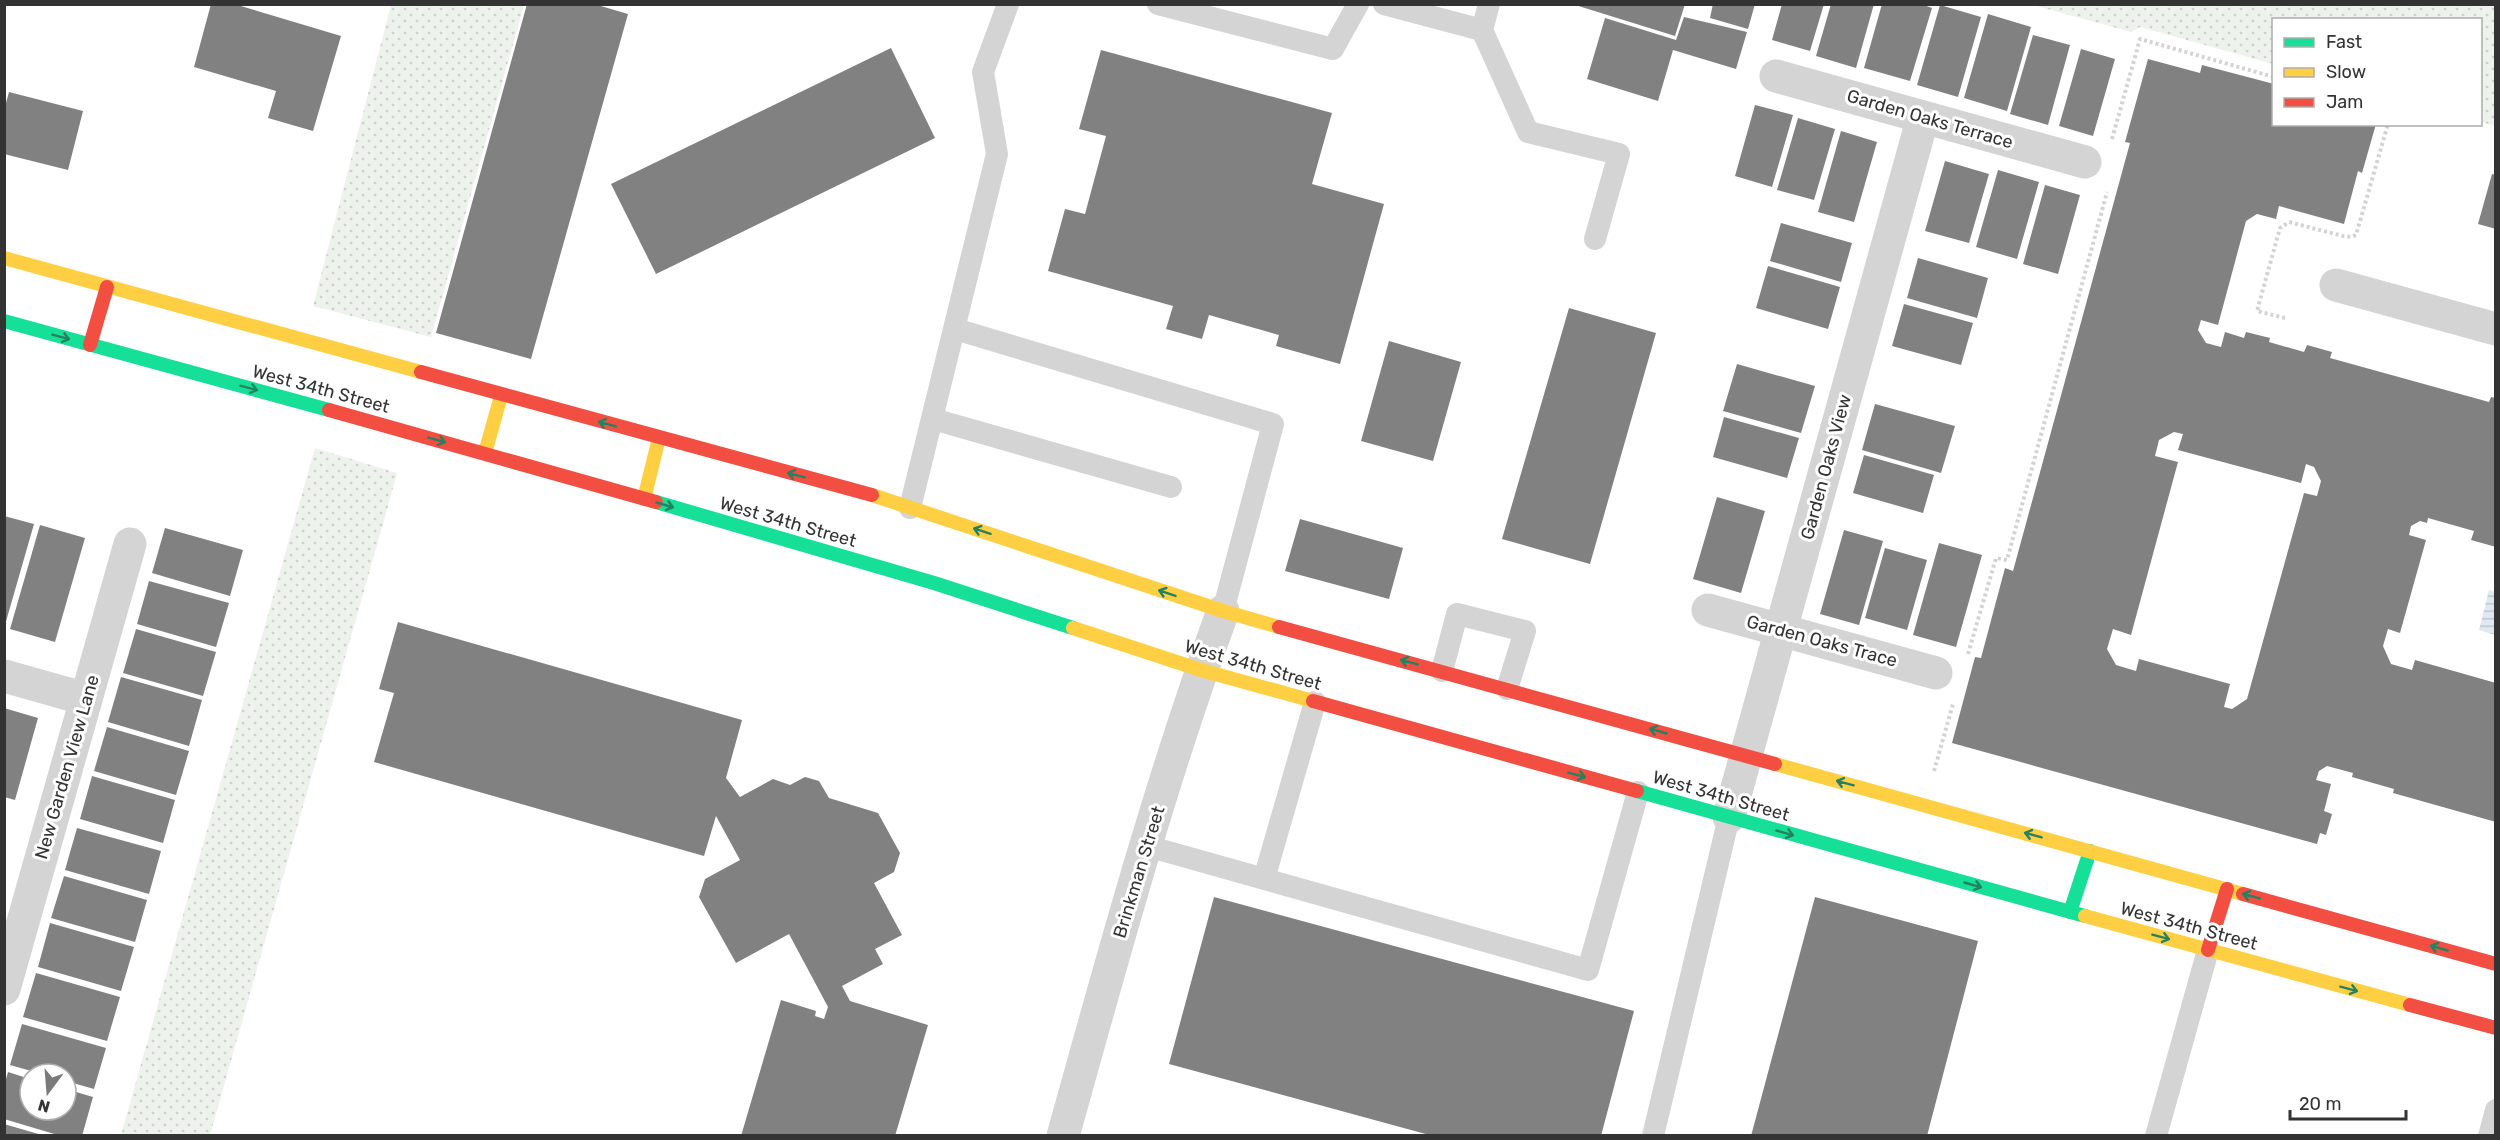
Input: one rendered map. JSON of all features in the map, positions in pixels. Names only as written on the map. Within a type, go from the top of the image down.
[{"type":"main road","points":[[4,258],[910,508],[1223,611],[2496,964]]},
{"type":"main road","points":[[90,345],[107,286]]},
{"type":"main road","name":"West 34th Street","points":[[4,321],[485,453],[934,583],[1201,670],[2208,951],[2496,1028]]},
{"type":"main road","points":[[485,453],[501,396]]},
{"type":"main road","points":[[644,499],[659,438]]},
{"type":"main road","points":[[2070,912],[2090,851]]},
{"type":"main road","points":[[2208,951],[2227,889]]},
{"type":"street","name":"Garden Oaks Terrace","points":[[1776,76],[1923,117],[2102,162]]},
{"type":"street","name":"Garden Oaks View","points":[[1729,817],[1923,117]]},
{"type":"street","points":[[2336,285],[2496,329]]},
{"type":"street","name":"New Garden View Lane","points":[[4,989],[130,544]]},
{"type":"street","name":"Garden Oaks Trace","points":[[1708,610],[1781,630],[1946,683]]},
{"type":"street","name":"Brinkman Street","points":[[1063,1136],[1147,846],[1201,670],[1223,611]]},
{"type":"street","points":[[4,676],[86,699]]},
{"type":"lane","points":[[910,508],[997,154],[983,72],[1008,4]]},
{"type":"lane","points":[[1158,4],[1333,49],[1358,4]]},
{"type":"lane","points":[[1384,4],[1482,30]]},
{"type":"lane","points":[[1490,4],[1482,30],[1528,132],[1619,154],[1595,239]]},
{"type":"lane","points":[[955,329],[1273,424],[1223,611]]},
{"type":"lane","points":[[933,419],[1171,487]]},
{"type":"lane","points":[[1442,672],[1457,614],[1525,631],[1507,689]]},
{"type":"lane","points":[[1264,879],[1316,702]]},
{"type":"lane","points":[[1147,846],[1588,970],[1638,792]]},
{"type":"lane","points":[[1653,1136],[1729,817]]},
{"type":"lane","points":[[2156,1136],[2208,951]]},
{"type":"lane","points":[[2489,1136],[2496,1110]]},
{"type":"path","points":[[1966,660],[1996,558],[2007,560],[2102,162],[2140,39],[2272,76]]},
{"type":"path","points":[[2285,318],[2258,311],[2280,228],[2289,222],[2343,236],[2356,235],[2387,126]]},
{"type":"path","points":[[1934,771],[1946,683]]},
{"type":"shaded area","points":[[391,5],[524,5],[431,337],[313,306]]},
{"type":"shaded area","points":[[2033,5],[2495,5],[2495,126],[2482,122],[2482,18],[2272,18],[2272,64],[2140,27],[2131,32]]},
{"type":"shaded area","points":[[315,448],[397,473],[388,506],[210,1135],[121,1135]]},
{"type":"shaded area","points":[[2489,590],[2495,592],[2495,635],[2479,630]]},
{"type":"building","points":[[211,4],[234,4],[341,36],[313,131],[268,118],[276,91],[194,67]]},
{"type":"building","points":[[527,4],[594,4],[628,14],[531,359],[436,333]]},
{"type":"building","points":[[1572,4],[1685,4],[1675,36]]},
{"type":"building","points":[[1713,4],[1755,4],[1748,29],[1710,18]]},
{"type":"building","points":[[1782,4],[1824,4],[1810,51],[1772,40]]},
{"type":"building","points":[[1831,4],[1874,4],[1856,68],[1816,56]]},
{"type":"building","points":[[1882,4],[1921,4],[1932,8],[1910,81],[1864,68]]},
{"type":"building","points":[[1940,5],[1981,17],[1958,97],[1917,85]]},
{"type":"building","points":[[1988,14],[2031,27],[2007,111],[1964,98]]},
{"type":"building","points":[[1684,17],[1747,32],[1736,69],[1673,50],[1658,101],[1587,79],[1605,18],[1676,40]]},
{"type":"building","points":[[2033,35],[2070,45],[2048,125],[2010,114]]},
{"type":"building","points":[[891,48],[935,138],[656,274],[611,184]]},
{"type":"building","points":[[2081,49],[2115,59],[2093,136],[2059,126]]},
{"type":"building","points":[[1101,50],[1332,113],[1312,184],[1384,204],[1340,364],[1276,346],[1279,335],[1209,315],[1202,339],[1166,329],[1173,306],[1048,271],[1065,209],[1085,214],[1106,136],[1079,129]]},
{"type":"building","points":[[2148,59],[2200,73],[2202,65],[2272,83],[2272,126],[2375,126],[2362,173],[2358,171],[2344,224],[2279,206],[2276,219],[2257,214],[2246,221],[2218,325],[2201,320],[2198,330],[2206,343],[2221,347],[2225,332],[2244,338],[2246,332],[2270,338],[2269,342],[2304,352],[2307,345],[2332,352],[2330,358],[2489,402],[2491,397],[2496,398],[2496,547],[2471,540],[2474,531],[2428,518],[2427,523],[2420,521],[2411,526],[2409,535],[2426,540],[2400,633],[2388,629],[2383,646],[2391,664],[2412,670],[2415,660],[2496,683],[2496,822],[2393,793],[2394,789],[2352,777],[2353,773],[2327,766],[2319,771],[2316,780],[2331,784],[2324,811],[2332,814],[2326,835],[2320,833],[2317,844],[1952,743],[1975,657],[1981,658],[2005,568],[2013,571],[2130,143],[2125,142]],"holes":[[[2174,432],[2183,434],[2178,450],[2301,483],[2306,464],[2314,467],[2321,481],[2317,496],[2304,493],[2247,699],[2232,709],[2224,707],[2230,684],[2139,659],[2136,671],[2116,665],[2107,649],[2113,629],[2131,635],[2178,462],[2155,456],[2159,440]]]},
{"type":"building","points":[[9,92],[83,111],[68,170],[4,154],[4,110]]},
{"type":"building","points":[[1755,105],[1793,115],[1772,187],[1735,176]]},
{"type":"building","points":[[1798,118],[1835,129],[1814,200],[1777,190]]},
{"type":"building","points":[[1841,131],[1877,142],[1854,222],[1818,212]]},
{"type":"building","points":[[1945,161],[1989,174],[1969,243],[1925,231]]},
{"type":"building","points":[[1998,170],[2039,182],[2017,259],[1976,247]]},
{"type":"building","points":[[2492,174],[2496,175],[2496,229],[2478,224]]},
{"type":"building","points":[[2045,185],[2080,195],[2058,274],[2023,264]]},
{"type":"building","points":[[1781,223],[1852,243],[1841,282],[1770,261]]},
{"type":"building","points":[[1918,258],[1988,278],[1977,318],[1907,298]]},
{"type":"building","points":[[1768,266],[1840,287],[1828,329],[1756,308]]},
{"type":"building","points":[[1904,304],[1973,323],[1961,365],[1892,346]]},
{"type":"building","points":[[1569,308],[1656,333],[1590,564],[1502,539]]},
{"type":"building","points":[[1389,341],[1461,362],[1433,461],[1361,441]]},
{"type":"building","points":[[1737,364],[1815,386],[1801,433],[1723,411]]},
{"type":"building","points":[[1875,404],[1955,426],[1941,473],[1862,450]]},
{"type":"building","points":[[1724,417],[1799,438],[1787,478],[1713,457]]},
{"type":"building","points":[[1864,455],[1934,475],[1923,513],[1853,493]]},
{"type":"building","points":[[1717,497],[1765,511],[1741,593],[1693,579]]},
{"type":"building","points":[[4,516],[34,524],[5,625],[4,624]]},
{"type":"building","points":[[1300,519],[1403,548],[1389,599],[1285,571]]},
{"type":"building","points":[[40,525],[85,538],[55,642],[10,629]]},
{"type":"building","points":[[165,528],[243,550],[230,596],[152,573]]},
{"type":"building","points":[[1844,530],[1883,541],[1859,625],[1820,614]]},
{"type":"building","points":[[1939,543],[1982,555],[1956,647],[1913,635]]},
{"type":"building","points":[[1885,548],[1927,560],[1907,630],[1865,618]]},
{"type":"building","points":[[149,581],[229,603],[216,647],[137,624]]},
{"type":"building","points":[[398,622],[742,720],[726,778],[740,797],[773,779],[790,785],[805,777],[819,781],[829,798],[878,813],[900,853],[894,872],[874,883],[902,935],[875,949],[883,964],[842,986],[850,1001],[928,1025],[895,1136],[741,1136],[781,1000],[816,1011],[815,1016],[824,1019],[828,1007],[789,934],[736,963],[699,897],[705,879],[740,860],[716,816],[704,856],[374,762],[394,693],[379,689]]},
{"type":"building","points":[[136,629],[216,652],[203,696],[123,673]]},
{"type":"building","points":[[121,677],[202,700],[189,746],[108,722]]},
{"type":"building","points":[[4,708],[38,718],[15,800],[4,797]]},
{"type":"building","points":[[107,727],[189,751],[176,795],[94,771]]},
{"type":"building","points":[[92,776],[175,800],[163,843],[80,819]]},
{"type":"building","points":[[77,828],[161,851],[149,894],[65,870]]},
{"type":"building","points":[[64,876],[147,900],[135,942],[51,918]]},
{"type":"building","points":[[1214,897],[1634,1011],[1601,1136],[1433,1136],[1169,1064]]},
{"type":"building","points":[[1815,897],[1978,941],[1927,1136],[1751,1136]]},
{"type":"building","points":[[50,923],[134,947],[121,991],[38,967]]},
{"type":"building","points":[[36,973],[120,997],[107,1041],[23,1017]]},
{"type":"building","points":[[22,1024],[106,1048],[94,1089],[78,1084],[78,1062],[18,1062],[18,1067],[10,1065]]},
{"type":"building","points":[[8,1072],[18,1075],[18,1122],[78,1122],[78,1093],[93,1097],[82,1136],[61,1136],[4,1119],[4,1086]]},
{"type":"building","points":[[4,1124],[42,1135],[42,1136],[4,1136]]},
{"type":"traffic: fast","points":[[4,321],[329,410]]},
{"type":"traffic: fast","points":[[656,502],[934,583],[1073,628]]},
{"type":"traffic: fast","points":[[1637,791],[2085,916]]},
{"type":"traffic: fast","points":[[2070,912],[2090,851]]},
{"type":"traffic: slow","points":[[4,258],[421,372]]},
{"type":"traffic: slow","points":[[485,453],[501,396]]},
{"type":"traffic: slow","points":[[644,499],[659,438]]},
{"type":"traffic: slow","points":[[872,495],[1223,611],[1279,627]]},
{"type":"traffic: slow","points":[[1073,628],[1201,670],[1313,701]]},
{"type":"traffic: slow","points":[[1775,764],[2243,894]]},
{"type":"traffic: slow","points":[[2085,916],[2410,1005]]},
{"type":"traffic: jam","points":[[90,345],[107,287]]},
{"type":"traffic: jam","points":[[421,372],[872,495]]},
{"type":"traffic: jam","points":[[329,410],[656,502]]},
{"type":"traffic: jam","points":[[1279,627],[1775,764]]},
{"type":"traffic: jam","points":[[1313,701],[1637,791]]},
{"type":"traffic: jam","points":[[2208,950],[2227,889]]},
{"type":"traffic: jam","points":[[2243,894],[2496,964]]},
{"type":"traffic: jam","points":[[2410,1005],[2496,1028]]}]
